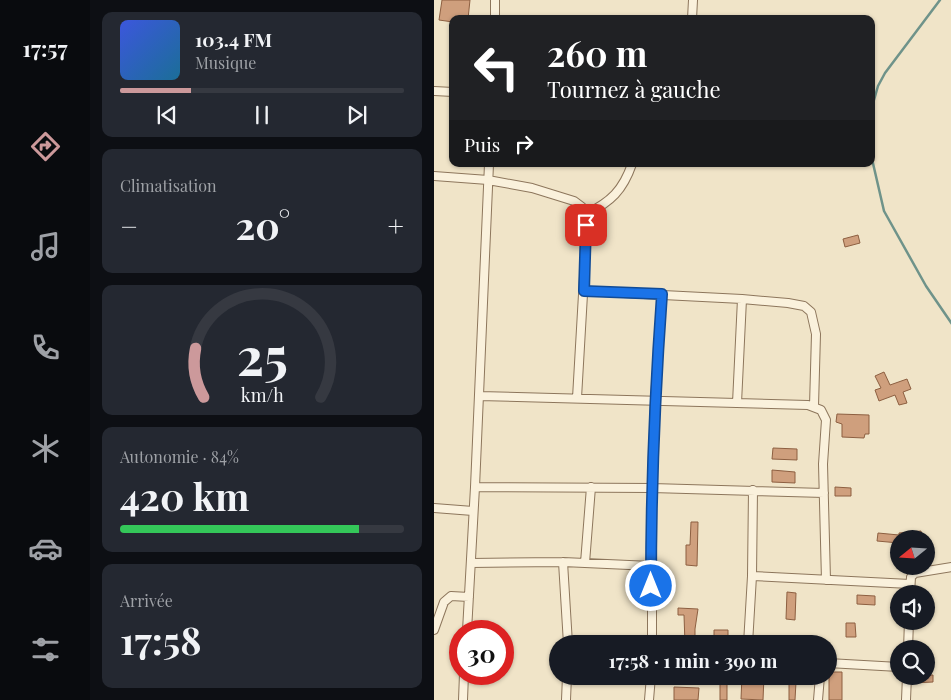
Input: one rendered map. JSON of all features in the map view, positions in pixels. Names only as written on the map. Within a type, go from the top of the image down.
[{"type":"street","points":[[495,0],[495,15]]},
{"type":"street","points":[[692,0],[692,15]]},
{"type":"street","points":[[434,90],[449,92]]},
{"type":"street","points":[[468,620],[489,167]]},
{"type":"street","points":[[586,214],[608,202],[615,195],[628,176],[631,167]]},
{"type":"street","points":[[434,176],[488,180],[532,188],[574,201],[582,207],[586,214],[578,398]]},
{"type":"street","points":[[584,291],[742,299],[798,304],[809,309],[816,334],[814,406]]},
{"type":"street","points":[[652,635],[652,488],[655,400],[662,294]]},
{"type":"street","points":[[737,403],[742,299]]},
{"type":"street","points":[[479,396],[814,406],[821,410],[826,420],[824,464],[826,580]]},
{"type":"street","points":[[475,487],[652,488],[824,493]]},
{"type":"street","points":[[585,563],[591,487]]},
{"type":"street","points":[[749,635],[752,576],[753,490]]},
{"type":"street","points":[[434,508],[473,512]]},
{"type":"street","points":[[471,563],[563,562],[651,566]]},
{"type":"street","points":[[563,562],[567,635]]},
{"type":"street","points":[[752,576],[910,584],[911,577],[917,572],[951,567]]},
{"type":"street","points":[[434,630],[444,602],[451,596],[469,597]]},
{"type":"street","points":[[837,664],[890,666]]},
{"type":"street","points":[[464,685],[464,700]]},
{"type":"street","points":[[566,700],[567,685]]},
{"type":"street","points":[[650,700],[651,685]]},
{"type":"street","points":[[818,700],[819,685]]},
{"type":"street","points":[[906,700],[907,685]]},
{"type":"building","points":[[442,0],[470,0],[468,15],[449,15],[449,21],[439,20]]},
{"type":"building","points":[[858,235],[860,243],[845,247],[843,239]]},
{"type":"building","points":[[884,372],[890,385],[907,379],[911,389],[903,392],[907,403],[899,405],[895,395],[879,401],[875,390],[881,388],[875,376]]},
{"type":"building","points":[[837,414],[869,415],[869,434],[865,434],[864,438],[842,437],[842,424],[836,422]]},
{"type":"building","points":[[773,448],[797,449],[797,460],[772,459]]},
{"type":"building","points":[[772,470],[795,472],[795,483],[772,482]]},
{"type":"building","points":[[835,487],[851,488],[851,496],[835,496]]},
{"type":"building","points":[[691,522],[698,522],[697,566],[686,565],[686,545],[690,545]]},
{"type":"building","points":[[878,533],[890,534],[890,542],[877,541]]},
{"type":"building","points":[[787,592],[796,593],[795,620],[786,619]]},
{"type":"building","points":[[857,595],[875,596],[875,605],[857,604]]},
{"type":"building","points":[[678,608],[698,609],[695,635],[685,635],[684,615],[678,615]]},
{"type":"building","points":[[846,623],[855,623],[856,637],[846,637]]},
{"type":"building","points":[[714,630],[728,630],[728,635],[714,635]]},
{"type":"building","points":[[837,672],[842,672],[842,700],[829,700],[829,685],[837,685]]},
{"type":"building","points":[[720,685],[727,685],[727,700],[720,700]]},
{"type":"building","points":[[742,685],[764,685],[763,700],[741,699]]},
{"type":"building","points":[[789,685],[796,685],[795,700],[789,700]]},
{"type":"building","points":[[674,687],[699,688],[698,700],[674,700]]},
{"type":"waterway","points":[[875,96],[885,73],[940,0]]},
{"type":"waterway","points":[[874,167],[884,211],[926,286],[952,324]]},
{"type":"route","points":[[586,225],[584,291],[662,294],[655,400],[651,586]]}]
